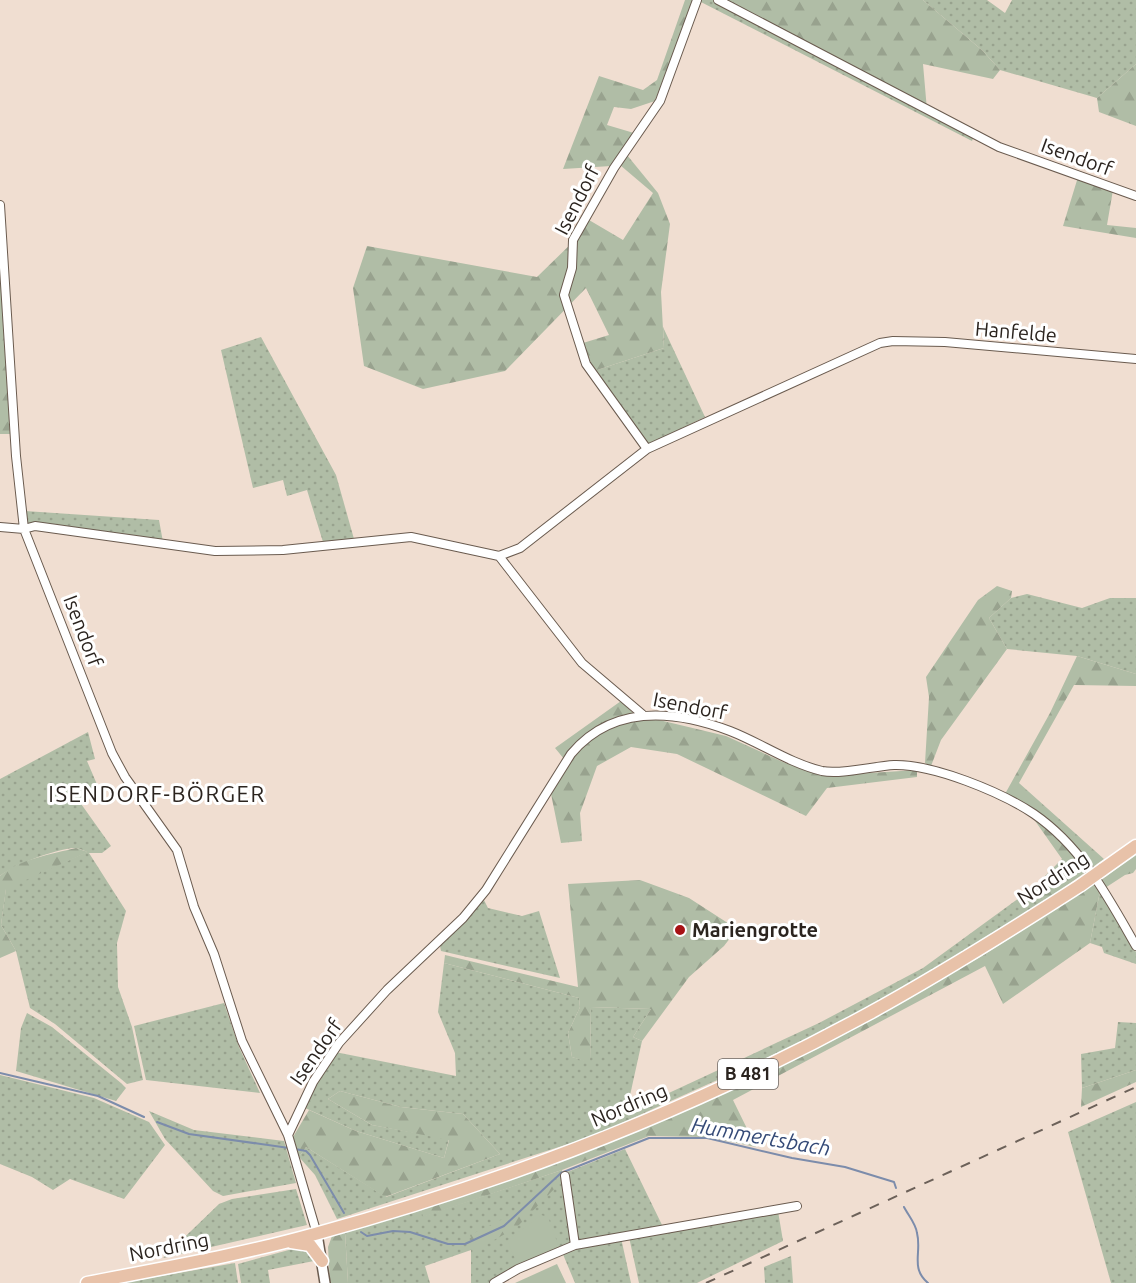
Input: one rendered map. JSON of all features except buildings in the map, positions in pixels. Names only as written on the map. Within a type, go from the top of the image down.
[{"type":"main road","name":"Nordring","points":[[87,1283],[317,1234],[514,1171],[610,1135],[689,1102],[866,1014],[945,970],[1081,885],[1136,846]]},
{"type":"main road","points":[[287,1242],[310,1245],[322,1261]]},
{"type":"street","name":"Isendorf","points":[[647,449],[586,364],[578,346],[564,295],[572,268],[573,240],[614,168],[660,101],[697,0]]},
{"type":"street","name":"Isendorf","points":[[718,0],[999,147],[1136,196]]},
{"type":"street","name":"Isendorf","points":[[0,205],[16,456],[24,529],[112,753],[125,777],[177,850],[194,907],[246,1050],[289,1139],[317,1234],[326,1283]]},
{"type":"street","name":"Hanfelde","points":[[647,449],[856,352],[893,341],[945,342],[1136,359]]},
{"type":"street","points":[[0,527],[24,529],[35,526],[215,551],[283,550],[411,537],[499,555],[520,548],[647,449]]},
{"type":"street","points":[[499,555],[582,663],[642,714]]},
{"type":"street","name":"Isendorf","points":[[289,1139],[313,1082],[339,1043],[387,990],[463,918],[486,890],[571,754],[583,740],[618,720],[642,714],[696,722],[730,731],[787,759],[824,771],[896,765],[921,766],[998,796],[1034,814],[1074,849],[1098,881],[1136,946]]},
{"type":"street","points":[[565,1176],[574,1245]]},
{"type":"street","points":[[494,1283],[518,1269],[574,1245],[797,1206]]},
{"type":"green space","points":[[685,0],[693,0],[655,101],[631,109],[614,107],[607,125],[634,133],[611,166],[563,169],[599,76],[643,90],[657,80]]},
{"type":"green space","points":[[697,0],[718,0],[975,134],[972,141]]},
{"type":"green space","points":[[718,0],[923,0],[983,51],[1000,70],[993,79],[923,64],[927,110]]},
{"type":"green space","points":[[923,0],[987,0],[1005,13],[1012,0],[1136,0],[1136,64],[1097,98],[1000,70],[983,51]]},
{"type":"green space","points":[[1136,64],[1136,126],[1099,112],[1097,98]]},
{"type":"green space","points":[[627,155],[658,193],[670,224],[661,292],[664,348],[594,371],[583,343],[609,335],[586,288],[505,371],[423,389],[364,366],[353,288],[367,246],[537,277],[577,238],[589,220],[623,240],[653,193],[620,165]]},
{"type":"green space","points":[[1078,177],[1113,190],[1107,225],[1136,228],[1136,238],[1063,226]]},
{"type":"green space","points":[[0,242],[10,434],[0,434]]},
{"type":"green space","points":[[663,327],[705,417],[647,445],[594,371],[664,348]]},
{"type":"green space","points":[[261,337],[336,475],[354,539],[323,542],[307,490],[287,496],[283,480],[253,488],[221,350]]},
{"type":"green space","points":[[25,511],[159,520],[163,542],[26,523]]},
{"type":"green space","points":[[997,586],[1012,591],[1011,598],[989,618],[1007,649],[941,740],[931,766],[925,763],[929,697],[926,677],[978,600]]},
{"type":"green space","points":[[1027,594],[1082,608],[1110,598],[1136,598],[1136,674],[1077,656],[1007,649],[989,618],[1011,598]]},
{"type":"green space","points":[[1077,656],[1136,674],[1136,686],[1074,685],[1019,783],[1104,859],[1045,901],[1034,887],[1062,859],[1033,818],[1005,794],[1050,713]]},
{"type":"green space","points":[[621,701],[639,719],[655,719],[726,736],[783,762],[822,776],[917,770],[917,777],[827,788],[806,816],[677,754],[631,747],[597,766],[580,813],[582,841],[561,843],[551,794],[569,765],[555,748]]},
{"type":"green space","points":[[88,732],[95,759],[87,761],[99,789],[79,801],[111,846],[102,853],[89,853],[126,911],[117,943],[118,987],[132,1027],[143,1080],[127,1084],[55,1024],[30,1008],[16,951],[1,925],[6,888],[87,852],[73,848],[56,852],[25,862],[0,876],[0,779]]},
{"type":"green space","points":[[76,848],[88,852],[6,889],[1,925],[16,951],[0,958],[0,876],[26,861]]},
{"type":"green space","points":[[1136,854],[1136,869],[1133,873],[1125,875],[1105,888],[1100,881]]},
{"type":"green space","points":[[640,880],[689,898],[737,929],[724,946],[689,977],[642,1041],[633,1037],[651,1009],[591,1007],[590,1063],[572,1057],[568,1033],[580,1007],[579,998],[444,963],[445,955],[578,987],[568,884]]},
{"type":"green space","points":[[1097,882],[1100,891],[1090,943],[1003,1004],[985,966],[733,1100],[756,1147],[707,1137],[649,1136],[562,1170],[423,1217],[421,1209],[656,1120],[839,1035],[982,956]]},
{"type":"green space","points":[[1034,887],[1045,901],[927,974],[826,1031],[593,1136],[337,1219],[315,1175],[299,1157],[306,1147],[386,1197],[500,1154],[463,1114],[401,1107],[340,1091],[328,1099],[372,1125],[449,1139],[444,1158],[356,1131],[305,1108],[314,1084],[335,1052],[456,1076],[455,1053],[438,1012],[444,963],[579,998],[580,1007],[568,1033],[572,1057],[590,1062],[591,1007],[651,1009],[633,1037],[642,1041],[627,1109],[643,1105],[819,1023],[923,968]]},
{"type":"green space","points":[[1100,891],[1136,952],[1136,964],[1104,953],[1102,947],[1090,943]]},
{"type":"green space","points":[[483,898],[488,908],[522,916],[539,911],[560,978],[441,951],[440,946]]},
{"type":"green space","points":[[224,1003],[239,1047],[260,1093],[146,1080],[134,1026]]},
{"type":"green space","points":[[27,1013],[52,1027],[121,1083],[126,1088],[116,1101],[16,1071],[21,1028]]},
{"type":"green space","points":[[1118,1022],[1136,1023],[1136,1070],[1082,1088],[1081,1054],[1115,1048]]},
{"type":"green space","points":[[1136,1070],[1136,1082],[1081,1107],[1082,1088]]},
{"type":"green space","points":[[0,1075],[94,1098],[149,1122],[165,1145],[124,1199],[70,1179],[53,1190],[32,1177],[0,1164]]},
{"type":"green space","points":[[340,1091],[401,1107],[463,1114],[500,1154],[385,1197],[306,1147],[299,1157],[293,1137],[309,1110],[356,1131],[444,1158],[449,1140],[372,1125],[328,1099]]},
{"type":"green space","points":[[1136,1102],[1136,1283],[1111,1283],[1068,1132]]},
{"type":"green space","points":[[149,1111],[194,1130],[284,1141],[296,1183],[223,1196],[213,1191],[165,1139]]},
{"type":"green space","points":[[625,1149],[663,1227],[576,1243],[565,1173]]},
{"type":"green space","points":[[562,1170],[572,1243],[517,1267],[489,1283],[471,1283],[471,1250],[425,1266],[430,1283],[348,1283],[345,1232],[421,1209],[424,1216]]},
{"type":"green space","points":[[552,1177],[560,1183],[516,1228],[476,1250],[470,1235],[509,1216]]},
{"type":"green space","points":[[296,1189],[307,1225],[163,1258],[219,1204],[232,1199]]},
{"type":"green space","points":[[778,1211],[783,1241],[697,1283],[639,1283],[629,1237]]},
{"type":"green space","points":[[541,1215],[548,1217],[559,1247],[518,1265],[507,1241]]},
{"type":"green space","points":[[345,1232],[348,1283],[330,1283],[328,1247],[332,1236]]},
{"type":"green space","points":[[621,1238],[631,1283],[575,1283],[562,1252],[576,1246]]},
{"type":"green space","points":[[296,1248],[310,1252],[314,1261],[268,1270],[270,1283],[241,1283],[238,1264]]},
{"type":"green space","points":[[791,1256],[793,1283],[765,1283],[764,1267]]},
{"type":"green space","points":[[235,1263],[238,1283],[122,1283]]},
{"type":"green space","points":[[557,1264],[566,1283],[515,1283]]},
{"type":"waterway","name":"Hummertsbach","points":[[0,1073],[98,1096],[144,1117]]},
{"type":"waterway","name":"Hummertsbach","points":[[157,1122],[189,1134],[289,1148]]},
{"type":"waterway","name":"Hummertsbach","points":[[361,1232],[367,1236],[393,1231],[410,1232],[448,1244],[465,1244],[504,1226],[561,1173],[649,1138],[707,1138],[792,1158],[845,1167],[894,1182],[896,1188]]},
{"type":"waterway","name":"Hummertsbach","points":[[295,1149],[306,1151],[310,1155],[344,1213]]},
{"type":"waterway","name":"Hummertsbach","points":[[904,1207],[916,1230],[919,1272],[928,1283]]},
{"type":"railway","points":[[706,1283],[1136,1087]]},
{"type":"place","name":"Mariengrotte","points":[[680,930]]},
{"type":"district","name":"ISENDORF-BÖRGER","points":[[157,794]]}]
